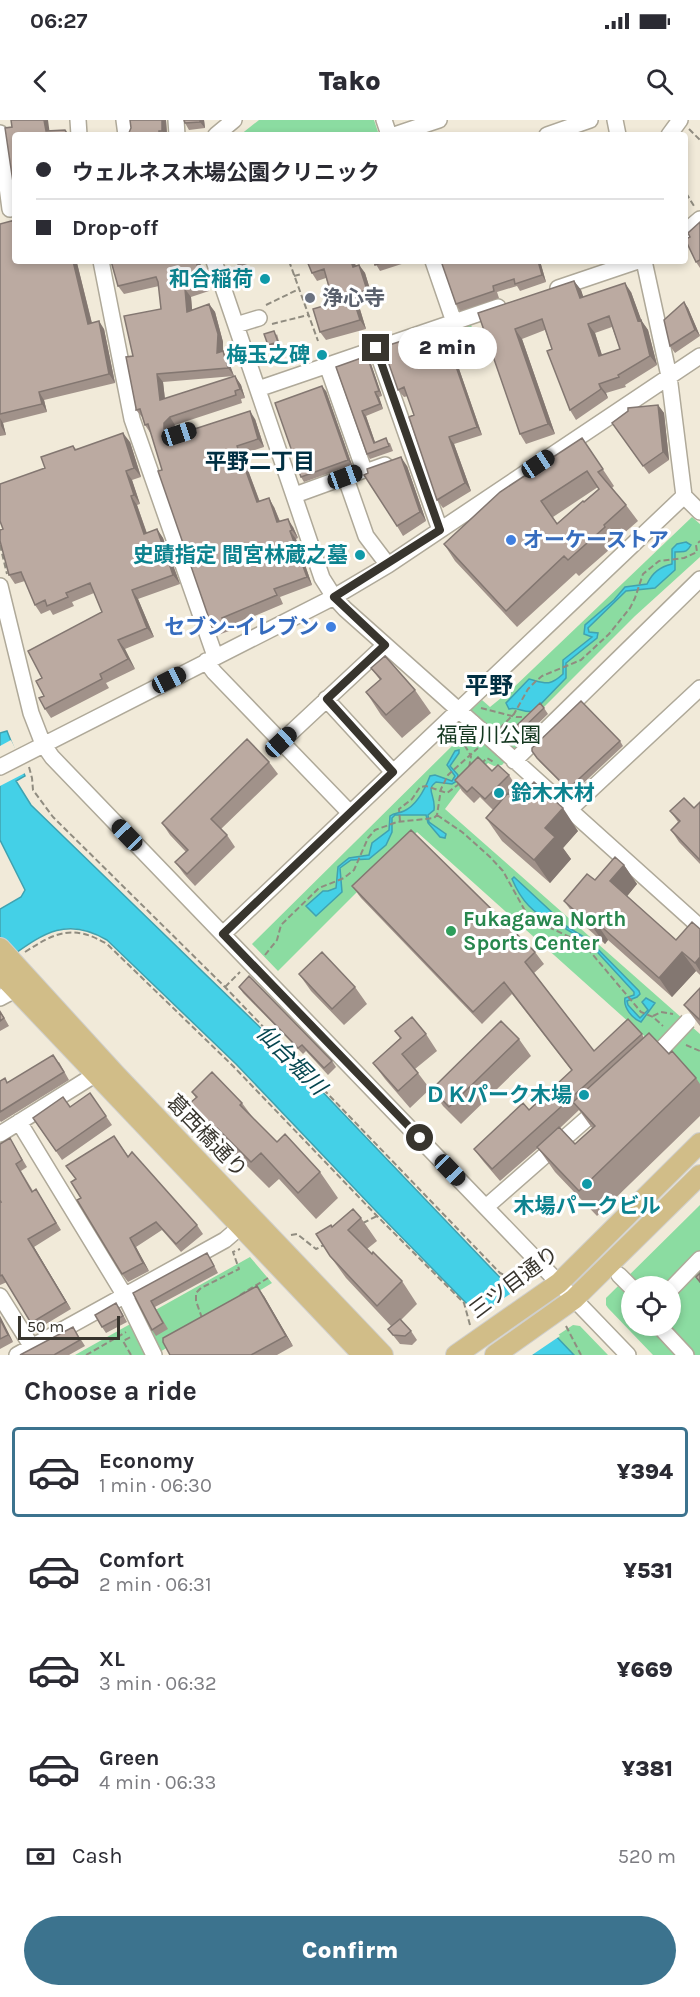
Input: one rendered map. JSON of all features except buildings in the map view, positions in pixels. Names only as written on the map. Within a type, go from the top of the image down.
[{"type":"main road","name":"葛西橋通り","points":[[0,948],[9,967],[116,1075],[383,1355]]},
{"type":"main road","name":"葛西橋通り","points":[[9,967],[8,994],[96,1074],[363,1355]]},
{"type":"main road","name":"三ツ目通り","points":[[456,1355],[478,1330],[555,1286],[700,1143]]},
{"type":"main road","points":[[497,1353],[568,1310],[700,1175]]},
{"type":"street","points":[[220,132],[234,120]]},
{"type":"street","points":[[403,132],[439,120]]},
{"type":"street","points":[[556,132],[590,120]]},
{"type":"street","points":[[0,133],[8,210]]},
{"type":"street","points":[[688,228],[698,213]]},
{"type":"street","points":[[102,264],[132,418],[214,672],[350,813]]},
{"type":"street","points":[[215,264],[322,578],[334,597],[457,709],[474,717],[506,757],[700,927]]},
{"type":"street","points":[[434,264],[454,322]]},
{"type":"street","points":[[540,293],[629,264]]},
{"type":"street","points":[[645,264],[669,376],[684,496],[700,512]]},
{"type":"street","points":[[258,389],[508,304]]},
{"type":"street","points":[[236,325],[259,318]]},
{"type":"street","points":[[376,348],[440,530]]},
{"type":"street","points":[[0,767],[24,762],[43,744],[334,597],[387,565],[700,356]]},
{"type":"street","points":[[327,365],[364,470]]},
{"type":"street","points":[[245,413],[264,406]]},
{"type":"street","points":[[295,495],[413,454]]},
{"type":"street","points":[[345,477],[366,536],[387,565]]},
{"type":"street","points":[[223,934],[457,709],[684,496]]},
{"type":"street","points":[[506,757],[700,579]]},
{"type":"street","points":[[4,583],[31,714],[43,744],[62,770],[486,1207],[555,1286],[568,1310],[628,1355]]},
{"type":"street","points":[[281,742],[385,645]]},
{"type":"street","points":[[569,810],[700,690]]},
{"type":"street","points":[[327,699],[393,772]]},
{"type":"street","points":[[645,1067],[700,1008]]},
{"type":"street","points":[[0,1134],[96,1074]]},
{"type":"street","points":[[486,1207],[609,1098]]},
{"type":"street","points":[[19,1122],[125,1296],[154,1355]]},
{"type":"street","points":[[17,1355],[225,1240],[240,1227]]},
{"type":"street","points":[[681,1279],[700,1259]]},
{"type":"street","points":[[0,1296],[32,1347]]},
{"type":"street","points":[[666,1336],[677,1349]]},
{"type":"path","points":[[688,196],[698,213]]},
{"type":"path","points":[[290,264],[318,341]]},
{"type":"path","points":[[294,276],[302,274]]},
{"type":"path","points":[[299,289],[256,309],[262,327],[308,315]]},
{"type":"path","points":[[494,733],[512,716],[528,689],[535,682],[542,676],[581,660],[609,634],[630,608],[643,574],[656,563],[692,556],[697,552],[696,545],[700,541]]},
{"type":"path","points":[[0,545],[4,583]]},
{"type":"path","points":[[474,717],[478,707],[512,716],[530,717],[515,732],[518,745]]},
{"type":"path","points":[[461,738],[470,754],[467,777]]},
{"type":"path","points":[[437,815],[446,779],[484,742]]},
{"type":"path","points":[[480,764],[487,758],[495,764],[506,757]]},
{"type":"path","points":[[24,762],[32,778],[33,790],[53,817],[225,987],[500,1273],[531,1286]]},
{"type":"path","points":[[400,821],[401,807],[412,799],[420,787],[426,786],[441,792],[450,792],[459,784]]},
{"type":"path","points":[[263,957],[277,940],[283,923],[319,888],[341,879],[354,870],[371,834],[377,829],[400,821],[437,815]]},
{"type":"path","points":[[437,815],[462,832],[490,856],[503,871],[529,918],[583,943],[634,1004]]},
{"type":"path","points":[[9,967],[53,935],[79,932],[107,944],[233,1066],[376,1216],[464,1303],[478,1330]]},
{"type":"path","points":[[225,987],[245,968]]},
{"type":"path","points":[[653,1017],[661,1012],[669,1012],[686,1023]]},
{"type":"path","points":[[356,1227],[376,1216]]},
{"type":"path","points":[[286,1236],[297,1234],[316,1249],[326,1244]]},
{"type":"path","points":[[199,1322],[202,1318],[196,1301],[196,1293],[201,1288],[239,1269],[233,1252],[242,1248]]},
{"type":"path","points":[[240,1295],[268,1278]]},
{"type":"path","points":[[568,1310],[581,1355]]},
{"type":"path","points":[[86,1355],[139,1324]]},
{"type":"green space","points":[[259,120],[374,120],[378,132],[244,132]]},
{"type":"green space","points":[[470,322],[477,342],[437,356],[430,335]]},
{"type":"green space","name":"福富川公園","points":[[692,517],[700,524],[700,557],[635,616],[518,733],[524,741],[502,765],[494,766],[488,763],[460,789],[445,809],[700,1034],[700,1086],[417,832],[278,971],[252,944],[455,743],[446,733],[482,700],[490,707],[511,690]]},
{"type":"green space","points":[[700,1205],[700,1355],[653,1355],[635,1336],[681,1336],[681,1276],[628,1276]]},
{"type":"green space","points":[[250,1257],[272,1283],[155,1355],[75,1355]]},
{"type":"green space","points":[[621,1283],[621,1322],[606,1305],[606,1298]]},
{"type":"green space","points":[[573,1325],[580,1326],[608,1355],[528,1355]]},
{"type":"water","points":[[686,542],[691,545],[688,550],[675,552],[675,570],[655,588],[626,591],[588,628],[589,632],[598,633],[597,638],[566,663],[566,678],[534,711],[509,709],[506,703],[529,679],[547,683],[563,674],[563,660],[592,637],[584,634],[585,625],[614,600],[625,587],[647,584],[657,571],[672,564],[672,549],[677,544]]},
{"type":"water","name":"仙台堀川","points":[[7,731],[25,776],[16,781],[31,805],[272,1039],[574,1355],[517,1355],[236,1064],[107,940],[91,932],[63,929],[38,938],[0,964],[0,909],[21,897],[25,890],[0,840],[0,733]]},
{"type":"water","points":[[459,750],[450,766],[458,775],[457,781],[452,784],[436,782],[431,788],[434,810],[428,815],[429,822],[446,834],[445,838],[440,837],[428,823],[426,815],[395,815],[392,818],[392,832],[386,845],[369,859],[351,860],[340,868],[342,892],[316,916],[306,906],[323,891],[336,888],[338,867],[349,858],[369,855],[372,843],[389,830],[390,816],[404,811],[417,801],[430,776],[435,775],[452,781],[455,776],[447,765],[455,751]]},
{"type":"water","points":[[514,877],[557,917],[552,921],[533,910],[519,893],[512,879]]},
{"type":"water","points":[[566,926],[589,940],[639,991],[640,994],[637,997],[627,1001],[640,1018],[648,1010],[642,1002],[646,998],[655,1003],[641,1022],[632,1016],[625,1002],[625,998],[634,995],[634,992],[589,943],[566,929]]},
{"type":"pier","points":[[11,740],[27,772],[0,786],[0,746]]},
{"type":"pier","points":[[516,1290],[560,1336],[532,1355],[513,1355],[476,1317]]},
{"type":"place","name":"和合稲荷","points":[[265,279]]},
{"type":"place","name":"浄心寺","points":[[310,298]]},
{"type":"place","name":"梅玉之碑","points":[[322,355]]},
{"type":"place","name":"オーケーストア","points":[[511,540]]},
{"type":"place","name":"史蹟指定 間宮林蔵之墓","points":[[360,555]]},
{"type":"place","name":"セブン-イレブン","points":[[331,627]]},
{"type":"place","name":"鈴木木材","points":[[499,793]]},
{"type":"place","name":"Fukagawa North Sports Center","points":[[451,931]]},
{"type":"place","name":"ＤＫパーク木場","points":[[584,1095]]},
{"type":"place","name":"木場パークビル","points":[[587,1184]]},
{"type":"district","name":"平野二丁目","points":[[260,462]]},
{"type":"district","name":"平野","points":[[489,686]]},
{"type":"route","points":[[376,348],[440,530],[334,597],[385,645],[327,699],[393,772],[223,934],[420,1138]]}]
